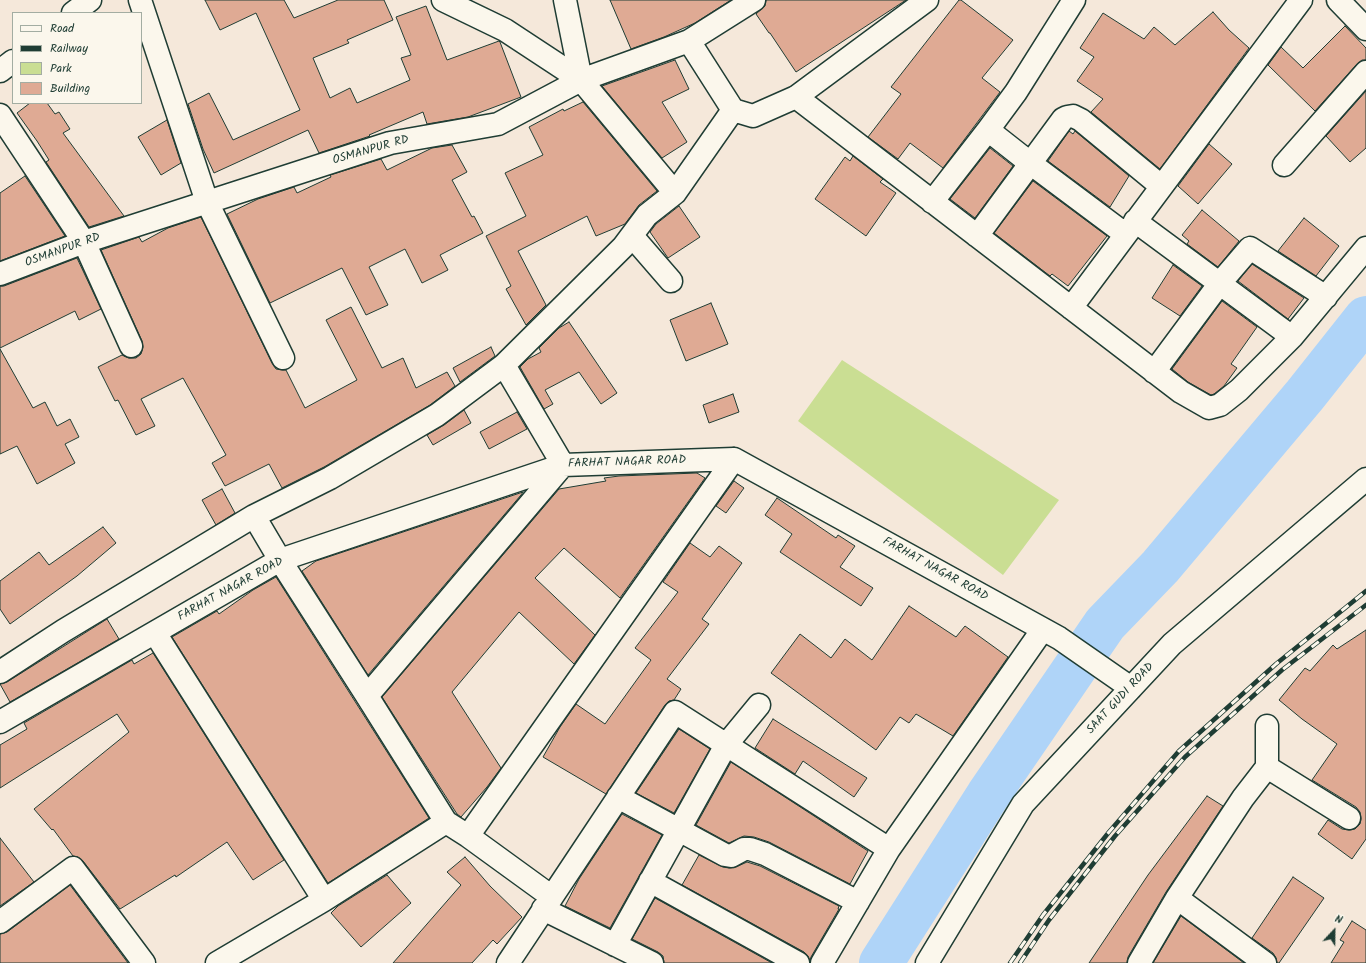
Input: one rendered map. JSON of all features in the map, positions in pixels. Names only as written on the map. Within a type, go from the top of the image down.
[{"type":"street","points":[[75,12],[90,0]]},
{"type":"street","points":[[140,0],[208,202],[283,358]]},
{"type":"street","points":[[443,0],[505,30],[581,80],[675,193]]},
{"type":"street","points":[[564,0],[581,80]]},
{"type":"street","name":"OSMANPUR RD","points":[[0,274],[84,242],[390,143],[498,124],[581,80],[689,41],[754,0]]},
{"type":"street","points":[[689,41],[733,110],[753,116],[796,97],[927,0]]},
{"type":"street","points":[[932,202],[1016,92],[1074,0]]},
{"type":"street","points":[[1071,308],[1301,0]]},
{"type":"street","points":[[1338,0],[1366,29]]},
{"type":"street","points":[[0,71],[12,62]]},
{"type":"street","points":[[1284,165],[1366,72]]},
{"type":"street","points":[[796,97],[1154,372],[1181,392],[1209,408],[1220,405],[1239,390],[1292,337],[1366,248]]},
{"type":"street","points":[[0,672],[63,631],[254,516],[330,478],[438,415],[504,365],[624,247],[647,215],[675,193],[733,110]]},
{"type":"street","points":[[0,116],[84,242],[131,346]]},
{"type":"street","points":[[977,236],[1063,119],[1067,117],[1073,116],[1081,120],[1161,186]]},
{"type":"street","points":[[988,130],[1030,163],[1220,283],[1292,337]]},
{"type":"street","points":[[632,236],[671,281]]},
{"type":"street","points":[[1154,372],[1220,283],[1250,248],[1326,297]]},
{"type":"street","points":[[367,696],[562,465],[504,365]]},
{"type":"street","points":[[468,836],[734,459]]},
{"type":"street","name":"FARHAT NAGAR ROAD","points":[[0,722],[280,560],[562,465],[734,459],[1051,633],[1131,688]]},
{"type":"street","name":"SAAT GUDI ROAD","points":[[927,963],[1024,804],[1172,644],[1366,479]]},
{"type":"street","points":[[254,516],[280,560],[446,822],[468,836],[547,903],[614,945],[652,963]]},
{"type":"street","points":[[155,633],[324,900]]},
{"type":"street","points":[[822,963],[889,849],[1051,633]]},
{"type":"street","points":[[614,945],[726,745],[759,705]]},
{"type":"street","points":[[508,963],[674,712],[889,849]]},
{"type":"street","points":[[1139,963],[1177,898],[1243,798],[1267,767],[1268,726]]},
{"type":"street","points":[[1267,767],[1349,818]]},
{"type":"street","points":[[618,797],[725,855],[731,856],[744,849],[750,849],[765,854],[858,902]]},
{"type":"street","points":[[217,963],[324,900],[446,822]]},
{"type":"street","points":[[0,922],[73,868],[144,963]]},
{"type":"street","points":[[650,881],[798,963]]},
{"type":"street","points":[[1177,898],[1265,963]]},
{"type":"green space","points":[[842,360],[1059,500],[1003,575],[798,421]]},
{"type":"building","points":[[205,0],[284,0],[294,18],[338,0],[384,0],[393,20],[347,40],[349,43],[313,58],[330,98],[350,88],[357,103],[410,80],[401,58],[411,55],[396,17],[426,6],[447,60],[499,41],[521,97],[468,117],[427,124],[423,112],[369,135],[370,136],[319,153],[308,130],[214,173],[203,149],[188,104],[209,93],[233,140],[300,110],[256,13],[220,30]]},
{"type":"building","points":[[610,0],[731,0],[695,23],[664,37],[631,49]]},
{"type":"building","points":[[766,0],[906,0],[796,72],[756,14],[765,6]]},
{"type":"building","points":[[959,0],[1013,40],[982,78],[1000,92],[943,168],[910,143],[898,159],[868,137],[901,94],[891,87]]},
{"type":"building","points":[[1213,12],[1229,30],[1249,48],[1160,169],[1091,112],[1103,99],[1077,81],[1094,57],[1080,48],[1103,13],[1144,39],[1154,27],[1175,45]]},
{"type":"building","points":[[1345,26],[1366,48],[1366,60],[1362,60],[1357,64],[1315,111],[1268,65],[1281,47],[1303,68]]},
{"type":"building","points":[[675,60],[689,89],[662,102],[687,142],[662,158],[602,86]]},
{"type":"building","points":[[1366,91],[1366,148],[1350,162],[1326,136]]},
{"type":"building","points":[[583,102],[657,191],[639,205],[625,224],[596,236],[587,216],[518,251],[546,305],[526,325],[506,289],[511,286],[486,236],[526,216],[505,173],[543,155],[529,127],[563,109],[564,111]]},
{"type":"building","points":[[29,104],[48,104],[55,114],[59,112],[70,129],[63,133],[124,216],[89,227],[46,162],[49,160],[37,141],[17,113]]},
{"type":"building","points":[[167,120],[181,163],[161,175],[138,137]]},
{"type":"building","points":[[1069,131],[1073,134],[1075,131],[1129,176],[1110,207],[1048,161]]},
{"type":"building","points":[[1209,144],[1232,164],[1198,204],[1178,186]]},
{"type":"building","points":[[452,145],[467,172],[452,180],[472,217],[474,216],[483,233],[440,255],[448,270],[422,283],[405,249],[369,267],[388,305],[366,315],[342,268],[270,303],[227,214],[258,199],[294,187],[297,193],[331,177],[330,175],[381,159],[387,170],[432,148]]},
{"type":"building","points":[[990,148],[1013,166],[975,218],[950,199]]},
{"type":"building","points":[[853,156],[883,179],[880,182],[896,193],[866,236],[815,199],[845,157],[850,161]]},
{"type":"building","points":[[25,176],[65,236],[0,261],[0,193]]},
{"type":"building","points":[[1033,181],[1107,236],[1068,286],[1052,274],[1050,276],[994,233]]},
{"type":"building","points":[[679,206],[700,237],[668,258],[650,232],[656,224]]},
{"type":"building","points":[[1202,210],[1239,241],[1218,267],[1187,244],[1189,241],[1182,235]]},
{"type":"building","points":[[201,217],[272,363],[276,369],[286,370],[305,408],[357,380],[326,320],[351,307],[382,368],[403,358],[416,388],[447,372],[455,386],[430,405],[324,467],[282,488],[269,464],[225,486],[212,463],[226,455],[183,378],[141,399],[155,426],[136,435],[118,400],[115,401],[98,367],[122,355],[129,358],[136,358],[141,354],[143,347],[142,341],[101,250],[139,237],[142,242],[168,228]]},
{"type":"building","points":[[1304,218],[1339,246],[1316,276],[1278,251]]},
{"type":"building","points":[[77,258],[101,309],[79,320],[75,311],[0,348],[0,286],[4,286]]},
{"type":"building","points":[[1252,264],[1304,298],[1288,319],[1238,281]]},
{"type":"building","points":[[1173,265],[1202,286],[1180,316],[1152,298]]},
{"type":"building","points":[[1222,301],[1257,327],[1231,364],[1237,368],[1224,386],[1211,395],[1188,382],[1172,369]]},
{"type":"building","points":[[711,303],[728,344],[686,361],[670,320]]},
{"type":"building","points":[[569,322],[617,393],[601,404],[579,372],[545,390],[553,404],[544,409],[520,367],[528,359],[541,352],[539,348],[559,328]]},
{"type":"building","points":[[491,347],[495,356],[460,382],[453,368]]},
{"type":"building","points":[[0,349],[33,408],[45,402],[57,426],[70,419],[79,437],[65,444],[75,463],[37,484],[17,446],[0,454]]},
{"type":"building","points":[[733,394],[739,412],[709,423],[703,405]]},
{"type":"building","points":[[464,410],[471,423],[433,445],[427,435],[444,425]]},
{"type":"building","points":[[517,412],[527,429],[489,449],[480,432]]},
{"type":"building","points":[[697,473],[705,478],[620,598],[564,548],[535,578],[595,635],[574,664],[519,612],[452,692],[501,768],[461,817],[457,814],[382,697],[559,489],[606,481],[604,478],[619,476]]},
{"type":"building","points":[[734,481],[744,488],[726,513],[716,506]]},
{"type":"building","points":[[222,489],[235,513],[216,525],[202,500]]},
{"type":"building","points":[[523,492],[368,675],[302,571],[316,561]]},
{"type":"building","points":[[777,498],[836,538],[838,535],[855,546],[840,567],[873,588],[861,606],[780,552],[792,534],[765,515]]},
{"type":"building","points":[[103,527],[116,543],[77,576],[10,624],[0,609],[0,581],[39,552],[49,565]]},
{"type":"building","points":[[690,543],[710,557],[719,546],[742,563],[702,619],[709,624],[667,679],[681,689],[674,700],[669,701],[665,705],[606,794],[543,757],[560,727],[576,704],[605,724],[651,660],[635,648],[678,592],[663,582]]},
{"type":"building","points":[[276,577],[429,818],[328,883],[172,637],[217,611],[219,614],[253,590]]},
{"type":"building","points":[[909,606],[956,637],[965,626],[1008,657],[953,736],[916,714],[909,723],[900,717],[876,750],[771,673],[800,634],[831,658],[845,639],[872,660]]},
{"type":"building","points":[[107,619],[119,639],[10,702],[0,684],[7,682]]},
{"type":"building","points":[[1366,630],[1366,839],[1352,859],[1318,834],[1328,820],[1342,829],[1349,830],[1355,829],[1360,824],[1360,812],[1356,807],[1312,780],[1337,744],[1302,719],[1279,700],[1305,668],[1310,671],[1333,645],[1337,649]]},
{"type":"building","points":[[153,653],[284,860],[253,880],[227,842],[176,877],[175,875],[120,909],[83,861],[78,857],[73,856],[53,829],[52,830],[34,809],[129,732],[117,714],[0,788],[0,745],[27,729],[24,723],[132,660],[134,664]]},
{"type":"building","points":[[773,719],[867,778],[854,797],[803,761],[795,774],[755,748]]},
{"type":"building","points":[[679,729],[710,749],[674,813],[636,793]]},
{"type":"building","points":[[731,762],[868,851],[850,884],[769,842],[754,837],[744,836],[729,843],[696,825]]},
{"type":"building","points":[[1207,796],[1223,806],[1166,892],[1128,957],[1127,963],[1089,963],[1148,875]]},
{"type":"building","points":[[622,814],[662,835],[610,928],[565,906],[579,879]]},
{"type":"building","points":[[0,838],[34,882],[0,906]]},
{"type":"building","points":[[699,855],[723,867],[736,867],[747,862],[760,866],[839,906],[839,909],[810,961],[804,952],[682,885]]},
{"type":"building","points":[[465,857],[490,886],[522,917],[497,944],[493,940],[472,963],[393,963],[461,885],[447,872]]},
{"type":"building","points":[[387,875],[411,903],[361,947],[331,913],[338,906]]},
{"type":"building","points":[[1293,877],[1324,898],[1279,963],[1277,963],[1273,953],[1252,938]]},
{"type":"building","points":[[70,885],[128,963],[0,963],[0,934],[7,932]]},
{"type":"building","points":[[655,898],[772,963],[664,963],[663,956],[658,952],[632,939]]},
{"type":"building","points":[[1181,916],[1244,963],[1153,963]]},
{"type":"building","points":[[1352,921],[1366,930],[1366,963],[1331,963],[1344,942],[1340,940]]},
{"type":"waterway","points":[[881,963],[988,795],[1105,624],[1160,567],[1305,395],[1366,318]]},
{"type":"railway","points":[[1010,963],[1043,915],[1109,832],[1179,751],[1276,664],[1366,591]]},
{"type":"railway","points":[[1020,963],[1049,920],[1115,836],[1185,757],[1282,670],[1366,605]]}]
